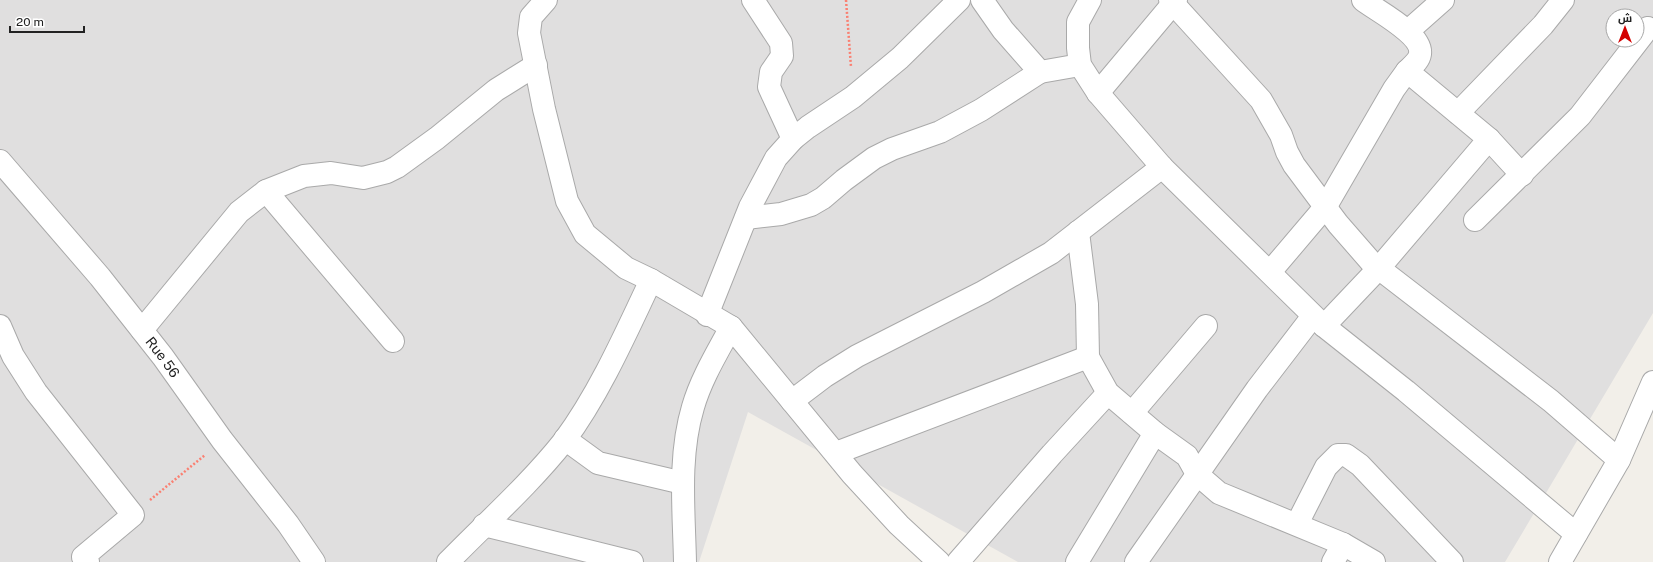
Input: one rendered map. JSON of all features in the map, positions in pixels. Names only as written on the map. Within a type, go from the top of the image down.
[{"type":"street","points":[[546,0],[536,10],[529,23],[529,33],[544,109],[565,194],[575,218],[585,234],[602,250],[626,268],[651,280],[708,315],[731,327],[852,474],[899,525],[939,562]]},
{"type":"street","points":[[753,0],[781,44],[782,56],[771,72],[769,87],[793,139]]},
{"type":"street","points":[[708,315],[746,218],[760,187],[776,158],[793,139],[808,127],[853,97],[900,58],[959,0]]},
{"type":"street","points":[[982,0],[1003,30],[1040,72]]},
{"type":"street","points":[[1090,0],[1078,22],[1077,42],[1080,65],[1098,94],[1162,167],[1318,321],[1406,391],[1576,534]]},
{"type":"street","points":[[1270,272],[1326,206],[1394,89],[1419,58],[1420,53],[1416,40],[1408,32],[1363,0]]},
{"type":"street","points":[[1408,32],[1443,0]]},
{"type":"street","points":[[1458,113],[1543,25],[1563,0]]},
{"type":"street","points":[[1098,94],[1173,1],[1261,100],[1269,112],[1294,165],[1338,224],[1372,263],[1552,401],[1619,460]]},
{"type":"street","points":[[1475,220],[1522,175],[1550,144],[1580,116],[1648,28]]},
{"type":"street","points":[[142,330],[239,212],[266,191],[304,176],[332,173],[363,178],[387,172],[397,167],[437,138],[496,90],[536,65]]},
{"type":"street","points":[[746,218],[781,214],[811,205],[823,198],[844,180],[874,158],[892,149],[947,129],[981,110],[1040,72],[1080,65]]},
{"type":"street","points":[[1407,71],[1489,139],[1522,175]]},
{"type":"street","points":[[1136,562],[1257,389],[1318,321],[1379,268],[1489,139]]},
{"type":"street","name":"Rue 56","points":[[0,161],[95,271],[142,330],[222,440],[288,524],[314,562]]},
{"type":"street","points":[[792,401],[825,376],[857,356],[1030,267],[1052,253],[1162,167]]},
{"type":"street","points":[[266,191],[393,341]]},
{"type":"street","points":[[1078,232],[1087,304],[1088,357],[1108,393],[1155,433],[1187,456],[1197,474],[1219,493],[1297,524],[1338,553],[1374,562]]},
{"type":"street","points":[[448,562],[540,469],[565,439],[615,356],[651,280]]},
{"type":"street","points":[[1132,413],[1206,326]]},
{"type":"street","points":[[685,562],[683,483],[686,434],[700,386],[731,327]]},
{"type":"street","points":[[1,330],[13,356],[36,392],[133,515],[82,560]]},
{"type":"street","points":[[836,453],[1088,357]]},
{"type":"street","points":[[1560,562],[1619,460],[1653,382]]},
{"type":"street","points":[[958,562],[1052,454],[1108,393]]},
{"type":"street","points":[[1077,562],[1155,433]]},
{"type":"street","points":[[565,439],[598,462],[683,483]]},
{"type":"street","points":[[1297,524],[1326,468],[1338,456],[1346,455],[1360,465],[1452,562]]},
{"type":"street","points":[[484,525],[632,562]]},
{"type":"path","points":[[846,0],[853,97]]},
{"type":"path","points":[[133,515],[222,440]]},
{"type":"shaded area","points":[[0,0],[1653,0],[1653,313],[1505,562],[1018,562],[748,412],[699,562],[0,562]]}]
